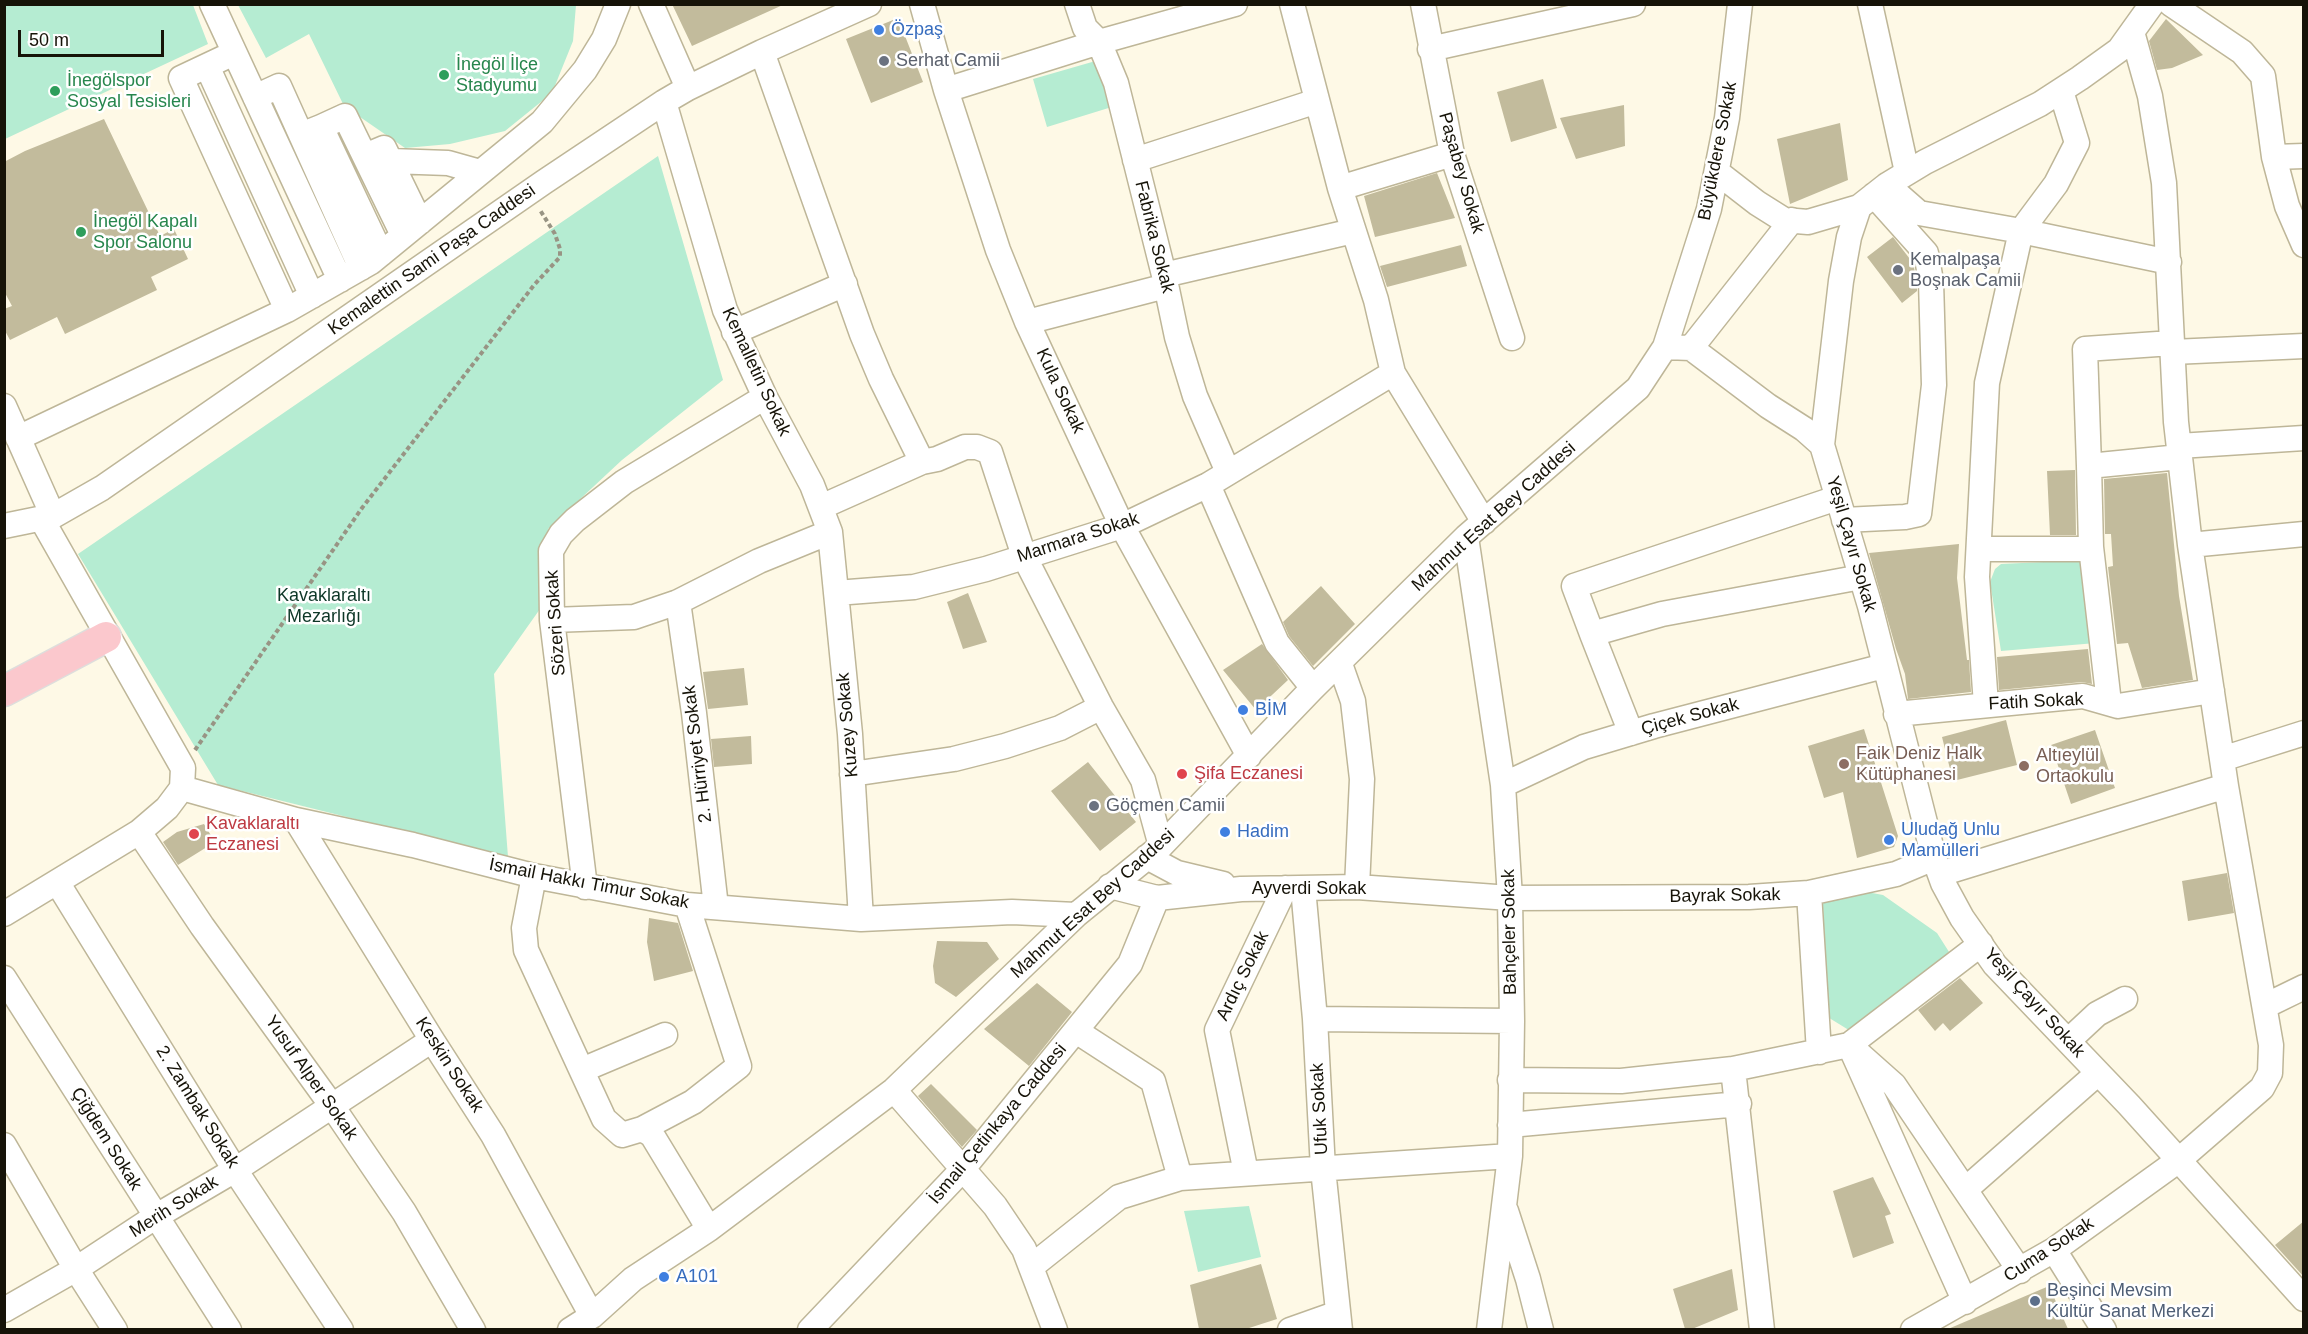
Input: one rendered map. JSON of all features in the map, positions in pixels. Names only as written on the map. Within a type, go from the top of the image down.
[{"type":"main road","points":[[4,691],[106,637]]},
{"type":"street","points":[[212,4],[340,280]]},
{"type":"street","points":[[18,438],[287,310],[381,254],[542,122],[561,102],[604,39],[618,4]]},
{"type":"street","points":[[651,4],[688,88]]},
{"type":"street","name":"Kemalettin Sami Paşa Caddesi","points":[[4,526],[47,517],[74,505],[146,458],[529,192],[664,102],[762,52],[869,4]]},
{"type":"street","name":"Kula Sokak","points":[[922,4],[946,90],[998,250],[1027,322],[1122,526],[1249,756]]},
{"type":"street","name":"Fabrika Sokak","points":[[1077,4],[1085,27],[1099,42],[1116,83],[1177,337],[1195,396],[1228,472]]},
{"type":"street","points":[[946,90],[1099,42],[1235,4]]},
{"type":"street","points":[[1292,4],[1340,188],[1376,300],[1393,373],[1475,529]]},
{"type":"street","name":"Paşabey Sokak","points":[[1423,4],[1452,154],[1512,338]]},
{"type":"street","points":[[1430,49],[1633,4]]},
{"type":"street","name":"Büyükdere Sokak","points":[[1668,338],[1709,209],[1717,172],[1727,118],[1740,4]]},
{"type":"street","points":[[1631,733],[1574,586],[1841,509],[1905,517],[1919,514],[1934,385],[1931,281],[1926,253],[1882,190],[1870,4]]},
{"type":"street","points":[[1717,172],[1757,203],[1784,220],[1808,222],[1882,190],[2061,91],[2119,50],[2152,4]]},
{"type":"street","points":[[2171,4],[2242,52],[2263,76],[2274,157],[2287,206],[2304,244]]},
{"type":"street","name":"Cuma Sokak","points":[[1924,1327],[2054,1250],[2179,1160],[2262,1088],[2270,1072],[2271,1045],[2226,786],[2190,544],[2180,451],[2164,183],[2150,96],[2132,32]]},
{"type":"street","points":[[762,52],[862,334],[881,379],[922,462]]},
{"type":"street","points":[[234,53],[181,78],[287,310]]},
{"type":"street","points":[[207,66],[312,296]]},
{"type":"street","points":[[255,97],[279,86],[311,131],[381,254]]},
{"type":"street","points":[[1986,705],[1977,577],[1987,383],[2021,231],[2056,184],[2077,143],[2061,91]]},
{"type":"street","points":[[1135,160],[1317,101]]},
{"type":"street","name":"Kemalletin Sokak","points":[[664,102],[725,310],[765,397],[812,485],[830,532]]},
{"type":"street","points":[[311,131],[345,116],[365,156],[412,229]]},
{"type":"street","points":[[311,131],[361,268]]},
{"type":"street","points":[[365,156],[384,148],[412,229]]},
{"type":"street","points":[[1340,188],[1452,154]]},
{"type":"street","points":[[2274,157],[2304,156]]},
{"type":"street","points":[[390,161],[448,164],[480,172]]},
{"type":"street","points":[[1882,190],[1919,213],[2021,231],[2169,262]]},
{"type":"street","points":[[1822,445],[1841,281],[1849,237],[1882,190]]},
{"type":"street","points":[[1691,348],[1792,220]]},
{"type":"street","points":[[1027,322],[1165,280],[1353,231]]},
{"type":"street","points":[[734,332],[845,284]]},
{"type":"street","points":[[1668,338],[1691,348],[1768,406],[1804,429],[1822,445]]},
{"type":"street","name":"Mahmut Esat Bey Caddesi","points":[[570,1329],[592,1316],[633,1279],[709,1228],[894,1090],[1076,915],[1154,852],[1313,688],[1475,529],[1638,388],[1668,338]]},
{"type":"street","points":[[2109,703],[2091,547],[2085,349],[2304,346]]},
{"type":"street","name":"Marmara Sokak","points":[[836,593],[914,587],[986,569],[1122,526],[1208,485],[1393,373]]},
{"type":"street","name":"Sözeri Sokak","points":[[585,887],[552,620],[551,551],[561,534],[596,502],[624,482],[765,397]]},
{"type":"street","points":[[4,406],[47,517],[106,637],[182,778],[167,808],[139,832],[4,915]]},
{"type":"street","points":[[2089,466],[2180,451],[2304,438]]},
{"type":"street","name":"Yeşil Çayır Sokak","points":[[1822,445],[1861,577],[1937,866],[1943,883],[1962,918],[1995,965],[2179,1160],[2303,1297]]},
{"type":"street","points":[[820,507],[922,462],[937,459],[965,447],[977,447],[990,452],[1024,556],[1101,706],[1143,780],[1154,852],[1177,873],[1241,889]]},
{"type":"street","points":[[1208,485],[1277,643],[1313,688]]},
{"type":"street","name":"Bahçeler Sokak","points":[[1475,529],[1503,785],[1510,898],[1512,1021],[1509,1156],[1489,1329]]},
{"type":"street","points":[[552,620],[634,617],[678,602],[759,561],[830,532]]},
{"type":"street","name":"Kuzey Sokak","points":[[830,532],[852,774],[861,919]]},
{"type":"street","points":[[2190,544],[2304,534]]},
{"type":"street","points":[[1978,549],[2080,549],[2091,547]]},
{"type":"street","points":[[1593,634],[1629,622],[1673,612],[1861,577]]},
{"type":"street","name":"2. Hürriyet Sokak","points":[[678,602],[694,714],[716,907]]},
{"type":"street","points":[[1340,664],[1353,701],[1362,778],[1357,887]]},
{"type":"street","name":"Çiçek Sokak","points":[[1503,785],[1584,747],[1884,666]]},
{"type":"street","name":"Fatih Sokak","points":[[1896,714],[2083,696],[2118,706],[2212,692]]},
{"type":"street","points":[[852,774],[954,759],[1005,746],[1060,728],[1101,706]]},
{"type":"street","points":[[2222,759],[2304,733]]},
{"type":"street","name":"İsmail Hakkı Timur Sokak","points":[[182,778],[296,820],[413,845],[534,876],[687,905],[861,919],[1012,912],[1076,915]]},
{"type":"street","name":"Bayrak Sokak","points":[[1510,898],[1749,897],[1809,893],[1937,866],[2226,786]]},
{"type":"street","name":"Keskin Sokak","points":[[296,820],[493,1135],[592,1316]]},
{"type":"street","name":"Yusuf Alper Sokak","points":[[139,832],[202,926],[332,1106],[404,1212],[473,1329]]},
{"type":"street","points":[[534,876],[524,928],[526,950],[604,1119],[622,1135],[642,1129],[693,1102],[739,1066],[687,905]]},
{"type":"street","name":"2. Zambak Sokak","points":[[57,882],[235,1170],[341,1329]]},
{"type":"street","name":"Ayverdi Sokak","points":[[1110,886],[1157,898],[1241,889],[1357,887],[1510,898]]},
{"type":"street","name":"Ufuk Sokak","points":[[1294,888],[1315,1019],[1323,1169],[1339,1322]]},
{"type":"street","name":"Ardıç Sokak","points":[[1246,1173],[1217,1030],[1294,888]]},
{"type":"street","points":[[1809,893],[1819,1052]]},
{"type":"street","name":"İsmail Çetinkaya Caddesi","points":[[810,1329],[962,1170],[1130,964],[1157,898]]},
{"type":"street","points":[[1510,1080],[1621,1081],[1733,1069],[1850,1045],[1981,944]]},
{"type":"street","name":"Çiğdem Sokak","points":[[4,978],[228,1329]]},
{"type":"street","points":[[2265,1006],[2304,987]]},
{"type":"street","points":[[2068,1041],[2097,1014],[2125,999]]},
{"type":"street","points":[[1315,1019],[1512,1021]]},
{"type":"street","points":[[1076,1031],[1153,1081],[1180,1178]]},
{"type":"street","points":[[582,1070],[665,1035]]},
{"type":"street","name":"Merih Sokak","points":[[4,1310],[76,1269],[155,1217],[235,1170],[432,1040]]},
{"type":"street","points":[[1850,1045],[1894,1085],[2020,1271]]},
{"type":"street","points":[[1850,1045],[1965,1302]]},
{"type":"street","points":[[1733,1069],[1739,1104],[1762,1329]]},
{"type":"street","points":[[1966,1189],[2098,1073]]},
{"type":"street","points":[[894,1090],[995,1206],[1024,1249],[1055,1329]]},
{"type":"street","points":[[1510,1125],[1739,1104]]},
{"type":"street","points":[[642,1129],[651,1135],[709,1228]]},
{"type":"street","points":[[4,1145],[76,1269],[115,1329]]},
{"type":"street","points":[[1031,1267],[1119,1197],[1180,1178],[1509,1156]]},
{"type":"street","points":[[1504,1203],[1541,1329]]},
{"type":"street","points":[[2054,1250],[2104,1329]]},
{"type":"street","points":[[1290,1329],[1339,1322]]},
{"type":"path","points":[[182,778],[362,508],[534,285],[560,257],[555,234],[529,192]]},
{"type":"green space","name":"İnegölspor Sosyal Tesisleri","points":[[4,5],[193,5],[208,44],[5,139]]},
{"type":"green space","name":"İnegöl İlçe Stadyumu","points":[[238,5],[576,5],[573,41],[552,93],[505,131],[450,144],[405,148],[344,106],[309,34],[266,58]]},
{"type":"green space","points":[[1099,60],[1115,106],[1047,127],[1033,79]]},
{"type":"green space","name":"Kavaklaraltı Mezarlığı","points":[[658,156],[723,380],[622,460],[548,529],[540,609],[494,674],[508,857],[218,785],[78,554]]},
{"type":"green space","points":[[2086,560],[2096,643],[2001,651],[1990,582],[1995,569],[2001,564]]},
{"type":"green space","points":[[1856,890],[1883,895],[1937,933],[1951,955],[1852,1032],[1826,1016],[1823,904],[1830,896]]},
{"type":"green space","points":[[1249,1206],[1261,1257],[1198,1272],[1184,1211]]},
{"type":"building","points":[[672,4],[785,4],[692,46]]},
{"type":"building","name":"Serhat Camii","points":[[898,18],[923,82],[871,103],[846,39]]},
{"type":"building","points":[[2166,19],[2203,55],[2172,68],[2157,70],[2149,41]]},
{"type":"building","points":[[1543,79],[1557,128],[1511,142],[1497,92]]},
{"type":"building","points":[[1624,105],[1625,146],[1576,159],[1560,118]]},
{"type":"building","name":"İnegöl Kapalı Spor Salonu","points":[[104,119],[160,236],[174,229],[188,259],[151,277],[157,290],[65,334],[57,317],[10,340],[4,329],[4,309],[12,306],[4,291],[4,162],[25,151]]},
{"type":"building","points":[[1840,123],[1848,180],[1790,204],[1777,139]]},
{"type":"building","points":[[1437,173],[1455,218],[1375,237],[1364,196]]},
{"type":"building","name":"Kemalpaşa Boşnak Camii","points":[[1893,237],[1913,263],[1917,282],[1917,291],[1902,303],[1867,257]]},
{"type":"building","points":[[1461,245],[1467,266],[1387,287],[1380,266]]},
{"type":"building","points":[[2075,470],[2076,535],[2050,535],[2047,471]]},
{"type":"building","points":[[2167,473],[2179,596],[2193,680],[2142,688],[2128,643],[2117,644],[2108,567],[2113,566],[2111,534],[2105,534],[2104,479]]},
{"type":"building","points":[[1959,544],[1957,578],[1967,660],[1969,660],[1971,692],[1908,699],[1905,674],[1869,553]]},
{"type":"building","points":[[1321,586],[1355,624],[1313,666],[1289,636],[1283,622]]},
{"type":"building","points":[[968,593],[987,642],[963,649],[947,602]]},
{"type":"building","points":[[1262,644],[1288,680],[1256,710],[1223,670]]},
{"type":"building","points":[[2088,649],[2092,684],[2082,682],[1999,690],[1997,657]]},
{"type":"building","points":[[744,668],[748,705],[708,709],[703,672]]},
{"type":"building","points":[[2006,720],[2017,765],[1953,781],[1942,737]]},
{"type":"building","points":[[1864,729],[1898,836],[1894,847],[1857,858],[1843,792],[1824,798],[1808,746]]},
{"type":"building","points":[[2095,730],[2115,788],[2071,804],[2051,745]]},
{"type":"building","points":[[751,736],[752,764],[714,767],[711,739]]},
{"type":"building","name":"Göçmen Camii","points":[[1088,762],[1136,822],[1100,851],[1051,791]]},
{"type":"building","points":[[204,824],[215,842],[178,865],[163,842],[177,832]]},
{"type":"building","points":[[2227,873],[2234,913],[2188,921],[2182,881]]},
{"type":"building","points":[[649,918],[678,923],[693,971],[654,981],[647,942]]},
{"type":"building","points":[[937,941],[987,942],[999,959],[956,997],[935,983],[933,966]]},
{"type":"building","points":[[1960,978],[1983,1003],[1950,1031],[1943,1023],[1935,1031],[1918,1010]]},
{"type":"building","points":[[1037,983],[1072,1012],[1029,1066],[984,1029]]},
{"type":"building","points":[[931,1084],[977,1130],[962,1147],[918,1096]]},
{"type":"building","points":[[1873,1177],[1891,1214],[1885,1216],[1894,1243],[1853,1258],[1833,1191]]},
{"type":"building","points":[[2304,1221],[2304,1277],[2275,1245]]},
{"type":"building","points":[[1261,1264],[1277,1319],[1246,1329],[1199,1329],[1190,1285]]},
{"type":"building","points":[[1732,1269],[1738,1310],[1692,1329],[1685,1329],[1673,1289]]},
{"type":"building","name":"Beşinci Mevsim Kültür Sanat Merkezi","points":[[2049,1286],[2068,1329],[1948,1329]]},
{"type":"place","name":"Özpaş","points":[[879,30]]},
{"type":"place","name":"Serhat Camii","points":[[884,61]]},
{"type":"place","name":"İnegöl İlçe Stadyumu","points":[[444,75]]},
{"type":"place","name":"İnegölspor Sosyal Tesisleri","points":[[55,91]]},
{"type":"place","name":"İnegöl Kapalı Spor Salonu","points":[[81,232]]},
{"type":"place","name":"Kemalpaşa Boşnak Camii","points":[[1898,270]]},
{"type":"place","name":"BİM","points":[[1243,710]]},
{"type":"place","name":"Faik Deniz Halk Kütüphanesi","points":[[1844,764]]},
{"type":"place","name":"Altıeylül Ortaokulu","points":[[2024,766]]},
{"type":"place","name":"Şifa Eczanesi","points":[[1182,774]]},
{"type":"place","name":"Göçmen Camii","points":[[1094,806]]},
{"type":"place","name":"Hadim","points":[[1225,832]]},
{"type":"place","name":"Kavaklaraltı Eczanesi","points":[[194,834]]},
{"type":"place","name":"Uludağ Unlu Mamülleri","points":[[1889,840]]},
{"type":"place","name":"A101","points":[[664,1277]]},
{"type":"place","name":"Beşinci Mevsim Kültür Sanat Merkezi","points":[[2035,1301]]}]
